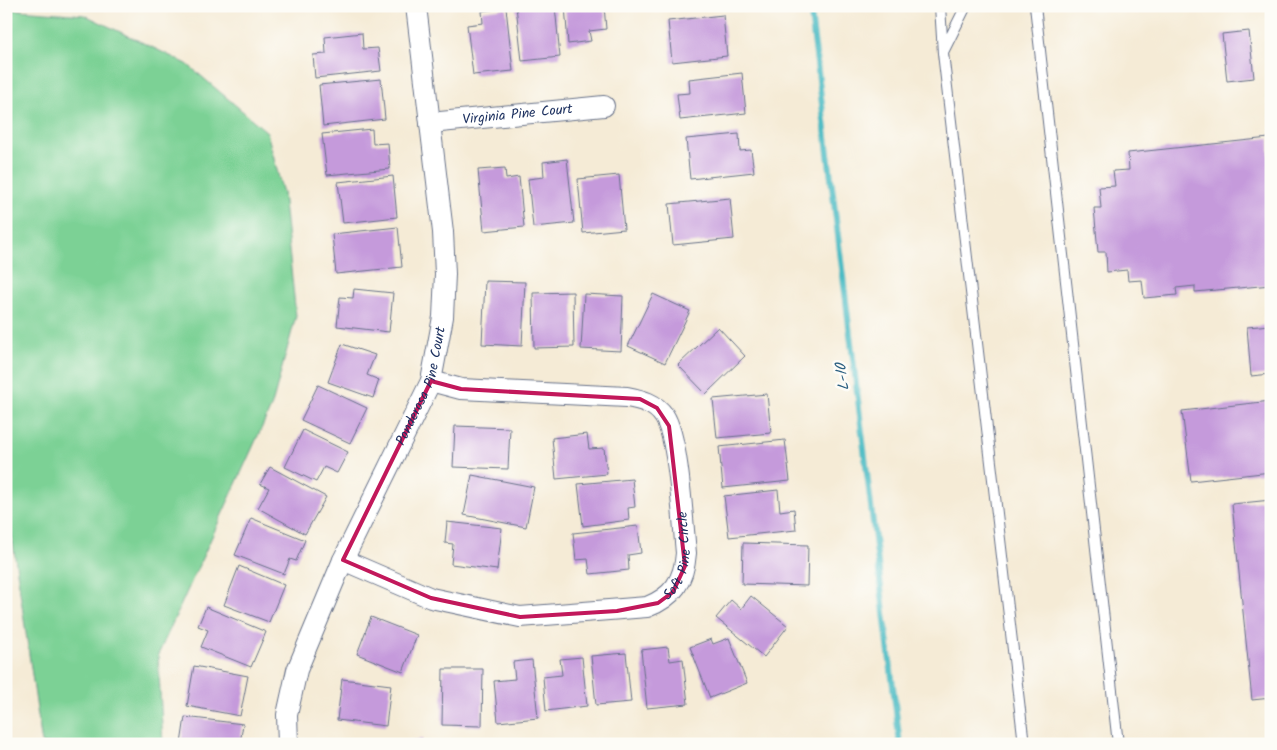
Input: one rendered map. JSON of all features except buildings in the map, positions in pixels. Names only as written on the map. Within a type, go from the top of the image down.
[{"type":"street","name":"Ponderosa Pine Court","points":[[288,744],[287,715],[297,670],[343,560],[431,381],[443,317],[445,274],[443,232],[416,6]]},
{"type":"street","name":"Virginia Pine Court","points":[[430,123],[604,106]]},
{"type":"street","name":"Soft Pine Circle","points":[[343,560],[431,598],[520,616],[647,607],[666,598],[679,584],[685,566],[686,553],[676,461],[669,426],[657,408],[640,399],[627,397],[461,388],[431,381]]},
{"type":"lane","points":[[940,6],[942,53],[1024,744]]},
{"type":"lane","points":[[942,53],[966,6]]},
{"type":"lane","points":[[1035,6],[1118,744]]},
{"type":"highlighted area","points":[[431,381],[461,389],[640,399],[657,408],[669,426],[685,566],[673,592],[658,603],[617,611],[520,617],[431,598],[343,560]]},
{"type":"green space","points":[[6,9],[85,15],[187,64],[267,132],[283,193],[296,316],[272,405],[158,655],[163,744],[42,744],[6,495]]},
{"type":"waterway","name":"L-10","points":[[810,6],[900,744]]}]
